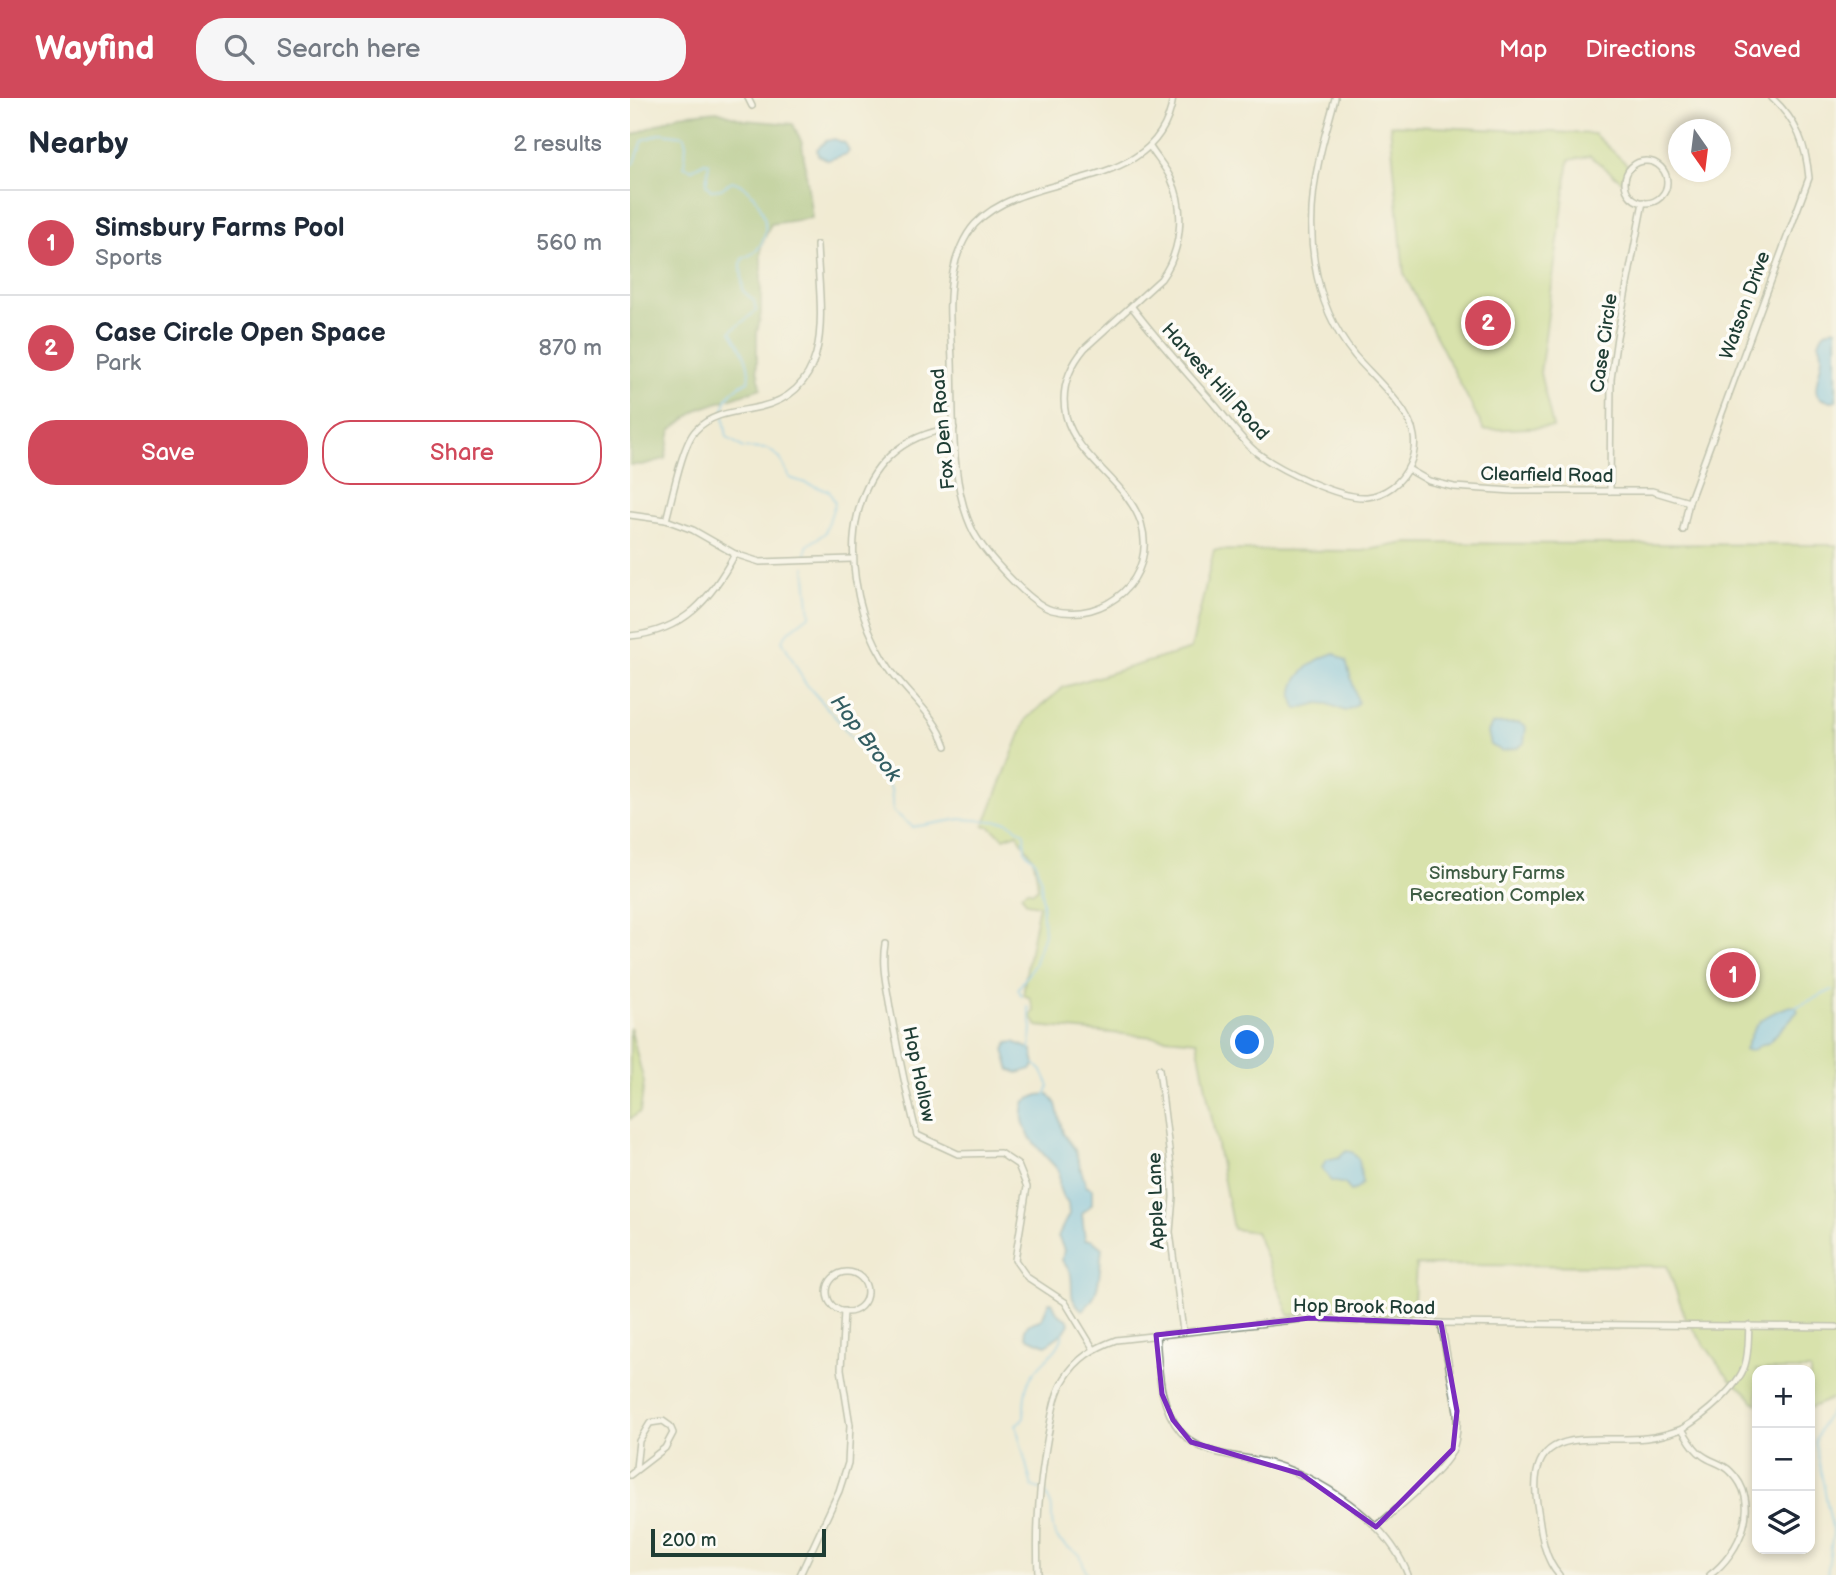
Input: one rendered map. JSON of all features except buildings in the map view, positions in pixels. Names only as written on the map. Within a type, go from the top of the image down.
[{"type":"street","points":[[748,98],[752,106]]},
{"type":"street","name":"Fox Den Road","points":[[1150,147],[1171,178],[1179,207],[1180,224],[1169,269],[1075,360],[1065,386],[1064,405],[1075,436],[1131,503],[1140,520],[1144,552],[1139,569],[1117,599],[1090,612],[1077,614],[1050,610],[1034,601],[1019,587],[974,533],[960,488],[954,428],[950,313],[952,275],[956,258],[975,225],[1005,203],[1120,165],[1150,147],[1163,130],[1173,98]]},
{"type":"street","points":[[1335,98],[1313,196],[1310,223],[1313,259],[1319,286],[1336,329],[1410,421],[1415,444],[1408,469]]},
{"type":"street","name":"Watson Drive","points":[[1683,530],[1689,502],[1809,178],[1807,152],[1799,130],[1772,98]]},
{"type":"street","points":[[1651,162],[1663,169],[1667,182],[1662,195],[1650,202],[1643,202],[1628,191],[1626,178],[1632,167],[1638,163],[1651,162]]},
{"type":"street","name":"Case Circle","points":[[1610,491],[1611,379],[1616,337],[1643,202]]},
{"type":"street","points":[[666,520],[685,453],[694,432],[708,419],[777,402],[802,385],[811,370],[817,356],[820,329],[817,244]]},
{"type":"street","name":"Harvest Hill Road","points":[[1132,307],[1254,451],[1269,460],[1306,480],[1352,496],[1368,497],[1381,493],[1393,486],[1408,469]]},
{"type":"street","points":[[946,746],[942,733],[893,674],[876,644],[865,614],[852,559],[853,531],[865,494],[877,471],[894,452],[911,439],[936,430],[954,428]]},
{"type":"street","name":"Clearfield Road","points":[[1408,469],[1429,481],[1454,487],[1513,491],[1652,491],[1689,502]]},
{"type":"street","points":[[630,515],[666,520],[707,536],[736,554],[760,562],[852,559]]},
{"type":"street","points":[[630,636],[666,627],[702,604],[715,590],[736,554]]},
{"type":"street","name":"Hop Hollow","points":[[885,944],[882,958],[886,985],[903,1079],[917,1135],[958,1154],[1000,1153],[1018,1165],[1027,1187],[1015,1261],[1027,1277],[1065,1302],[1093,1348]]},
{"type":"street","name":"Apple Lane","points":[[1159,1069],[1174,1197],[1170,1220],[1171,1241],[1183,1331]]},
{"type":"street","points":[[854,1273],[864,1281],[867,1293],[859,1307],[844,1311],[833,1306],[827,1289],[836,1275],[854,1273]]},
{"type":"street","points":[[800,1575],[839,1491],[848,1463],[850,1425],[841,1369],[844,1311]]},
{"type":"street","name":"Hop Brook Road","points":[[1093,1348],[1116,1340],[1310,1318],[1441,1323],[1836,1327]]},
{"type":"street","points":[[1376,1527],[1449,1457],[1453,1449],[1458,1426],[1457,1411],[1441,1323]]},
{"type":"street","points":[[1559,1575],[1548,1558],[1536,1494],[1538,1467],[1547,1452],[1565,1441],[1645,1438],[1682,1429],[1730,1390],[1744,1368],[1748,1354],[1749,1325]]},
{"type":"street","points":[[1156,1335],[1162,1394],[1173,1420],[1192,1442],[1212,1451],[1267,1462],[1301,1474],[1331,1490],[1376,1527],[1405,1566],[1408,1575]]},
{"type":"street","points":[[1038,1575],[1039,1489],[1055,1401],[1064,1379],[1093,1348]]},
{"type":"street","points":[[630,1475],[665,1448],[673,1433],[670,1426],[663,1421],[650,1423],[639,1441],[636,1468]]},
{"type":"street","points":[[1682,1429],[1701,1455],[1730,1470],[1742,1487],[1745,1498],[1745,1521],[1738,1543],[1726,1561],[1710,1575]]},
{"type":"highlighted area","points":[[1310,1318],[1441,1323],[1457,1411],[1453,1449],[1376,1527],[1301,1474],[1191,1442],[1173,1420],[1162,1394],[1156,1335]]},
{"type":"green space","points":[[717,111],[744,120],[793,124],[802,143],[812,218],[771,224],[761,246],[761,313],[757,333],[757,369],[761,388],[699,409],[671,430],[665,459],[630,465],[630,136],[679,115]]},
{"type":"green space","points":[[1390,125],[1594,134],[1630,167],[1624,174],[1623,182],[1590,156],[1569,160],[1540,373],[1553,427],[1484,430],[1404,274]]},
{"type":"green space","name":"Simsbury Farms Recreation Complex","points":[[1406,543],[1836,545],[1836,1397],[1815,1406],[1815,1365],[1752,1365],[1752,1399],[1730,1380],[1686,1319],[1667,1266],[1416,1265],[1413,1318],[1319,1313],[1289,1315],[1256,1232],[1233,1229],[1197,1041],[1037,1026],[1031,1016],[1034,1011],[1030,998],[1024,995],[1024,989],[1039,905],[1027,903],[1021,894],[1027,890],[1033,892],[1038,888],[1035,866],[1017,833],[1004,838],[989,826],[984,826],[1026,719],[1064,687],[1191,649],[1214,550],[1362,551]]},
{"type":"green space","points":[[630,1027],[644,1082],[640,1112],[630,1119]]},
{"type":"water","points":[[834,139],[845,143],[849,150],[847,154],[828,160],[818,155],[817,149],[826,141]]},
{"type":"water","points":[[1834,328],[1836,401],[1824,400],[1818,396],[1816,389],[1822,352],[1819,343],[1824,333]]},
{"type":"water","points":[[1334,653],[1346,661],[1358,702],[1345,711],[1319,703],[1297,709],[1293,690],[1301,674],[1316,661]]},
{"type":"water","points":[[1519,723],[1526,727],[1524,743],[1519,747],[1502,751],[1491,745],[1488,732],[1492,724]]},
{"type":"water","points":[[1790,1006],[1796,1007],[1798,1011],[1768,1043],[1752,1051],[1745,1050],[1760,1021]]},
{"type":"water","points":[[1014,1042],[1032,1050],[1035,1064],[1032,1069],[1018,1073],[1010,1070],[1004,1050],[1008,1043]]},
{"type":"water","points":[[1049,1094],[1056,1104],[1063,1133],[1075,1150],[1086,1186],[1092,1189],[1092,1204],[1082,1214],[1085,1240],[1092,1240],[1102,1248],[1096,1291],[1082,1310],[1073,1298],[1071,1274],[1062,1260],[1064,1250],[1058,1236],[1069,1214],[1068,1204],[1059,1187],[1059,1171],[1038,1148],[1026,1131],[1023,1121],[1025,1101],[1038,1095]]},
{"type":"water","points":[[1345,1151],[1352,1152],[1359,1160],[1362,1183],[1351,1191],[1345,1184],[1331,1181],[1322,1168],[1326,1160],[1339,1157]]},
{"type":"water","points":[[1049,1302],[1052,1302],[1058,1314],[1068,1320],[1069,1324],[1064,1332],[1046,1345],[1026,1337],[1025,1329],[1029,1324],[1042,1319]]},
{"type":"waterway","name":"Hop Brook","points":[[630,165],[635,162],[643,140],[662,133],[684,136],[684,166],[692,169],[705,162],[709,163],[706,185],[711,190],[721,189],[732,181],[750,192],[762,210],[765,220],[763,241],[756,251],[742,259],[741,265],[743,291],[754,301],[756,311],[731,331],[747,361],[748,381],[728,397],[724,411],[725,427],[727,437],[743,448],[768,449],[779,457],[790,478],[829,491],[835,503],[825,533],[807,546],[806,556]]},
{"type":"waterway","name":"Hop Brook","points":[[805,567],[810,615],[782,640],[805,683],[838,720],[891,789],[893,811],[913,827],[961,819],[1007,822],[1024,833],[1025,851],[1035,861],[1041,881],[1044,934],[1034,965],[1018,989],[1022,996]]},
{"type":"waterway","points":[[1796,1007],[1832,990]]},
{"type":"waterway","name":"Hop Brook","points":[[1028,1007],[1032,1028],[1030,1049]]},
{"type":"waterway","name":"Hop Brook","points":[[1035,1064],[1042,1071],[1049,1086],[1045,1095]]},
{"type":"waterway","name":"Hop Brook","points":[[1063,1333],[1054,1352],[1030,1379],[1025,1393],[1024,1418],[1016,1425],[1032,1487],[1045,1490],[1051,1506],[1054,1533],[1061,1542],[1080,1555],[1089,1575]]},
{"type":"waterway","name":"Hop Brook","points":[[1827,1575],[1833,1533],[1815,1442],[1823,1423],[1836,1405]]},
{"type":"place","name":"Case Circle Open Space","points":[[1488,323]]},
{"type":"place","name":"Simsbury Farms Pool","points":[[1733,975]]}]
